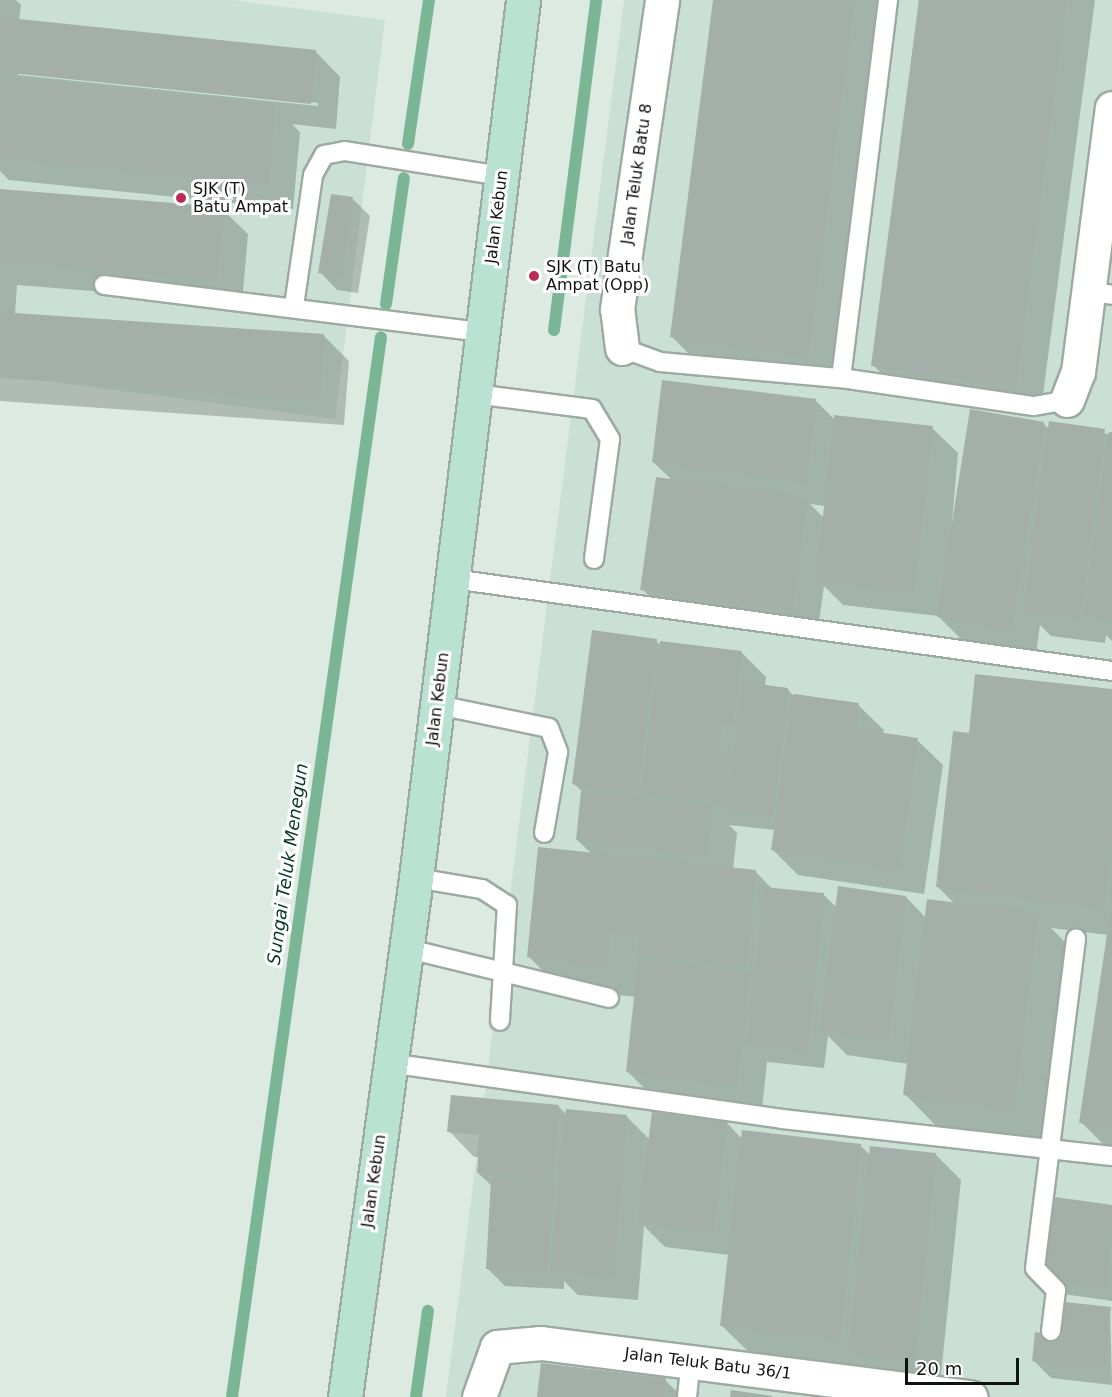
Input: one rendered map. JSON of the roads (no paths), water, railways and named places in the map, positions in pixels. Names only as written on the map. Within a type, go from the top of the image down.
[{"type":"main road","name":"Jalan Kebun","points":[[345,1397],[404,948],[416,878],[523,0]]},
{"type":"street","name":"Jalan Teluk Batu 8","points":[[622,348],[617,309],[662,0]]},
{"type":"street","points":[[1067,400],[1078,372],[1100,293],[1112,108]]},
{"type":"street","name":"Jalan Teluk Batu 36/1","points":[[478,1397],[497,1347],[541,1343],[928,1394],[971,1397]]},
{"type":"lane","points":[[841,378],[888,0]]},
{"type":"lane","points":[[294,306],[313,175],[324,155],[345,151],[501,176]]},
{"type":"lane","points":[[104,285],[294,306],[483,332]]},
{"type":"lane","points":[[622,348],[660,362],[841,378],[1035,406],[1067,400]]},
{"type":"lane","points":[[475,394],[592,409],[610,439],[594,559]]},
{"type":"lane","points":[[453,579],[1112,671]]},
{"type":"lane","points":[[438,705],[549,728],[558,752],[544,833]]},
{"type":"lane","points":[[416,878],[482,889],[507,905],[500,1021]]},
{"type":"lane","points":[[1051,1331],[1056,1290],[1035,1268],[1053,1148],[1076,939]]},
{"type":"lane","points":[[404,948],[609,998]]},
{"type":"lane","points":[[389,1064],[782,1119],[1112,1156]]},
{"type":"lane","points":[[687,1397],[691,1361]]},
{"type":"waterway","name":"Sungai Teluk Menegun","points":[[408,144],[429,0]]},
{"type":"waterway","points":[[554,330],[596,0]]},
{"type":"waterway","name":"Sungai Teluk Menegun","points":[[386,304],[404,178]]},
{"type":"waterway","name":"Sungai Teluk Menegun","points":[[232,1397],[381,337]]},
{"type":"waterway","points":[[416,1397],[428,1311]]},
{"type":"place","name":"SJK (T) Batu Ampat","points":[[181,198]]},
{"type":"place","name":"SJK (T) Batu Ampat (Opp)","points":[[534,276]]}]
